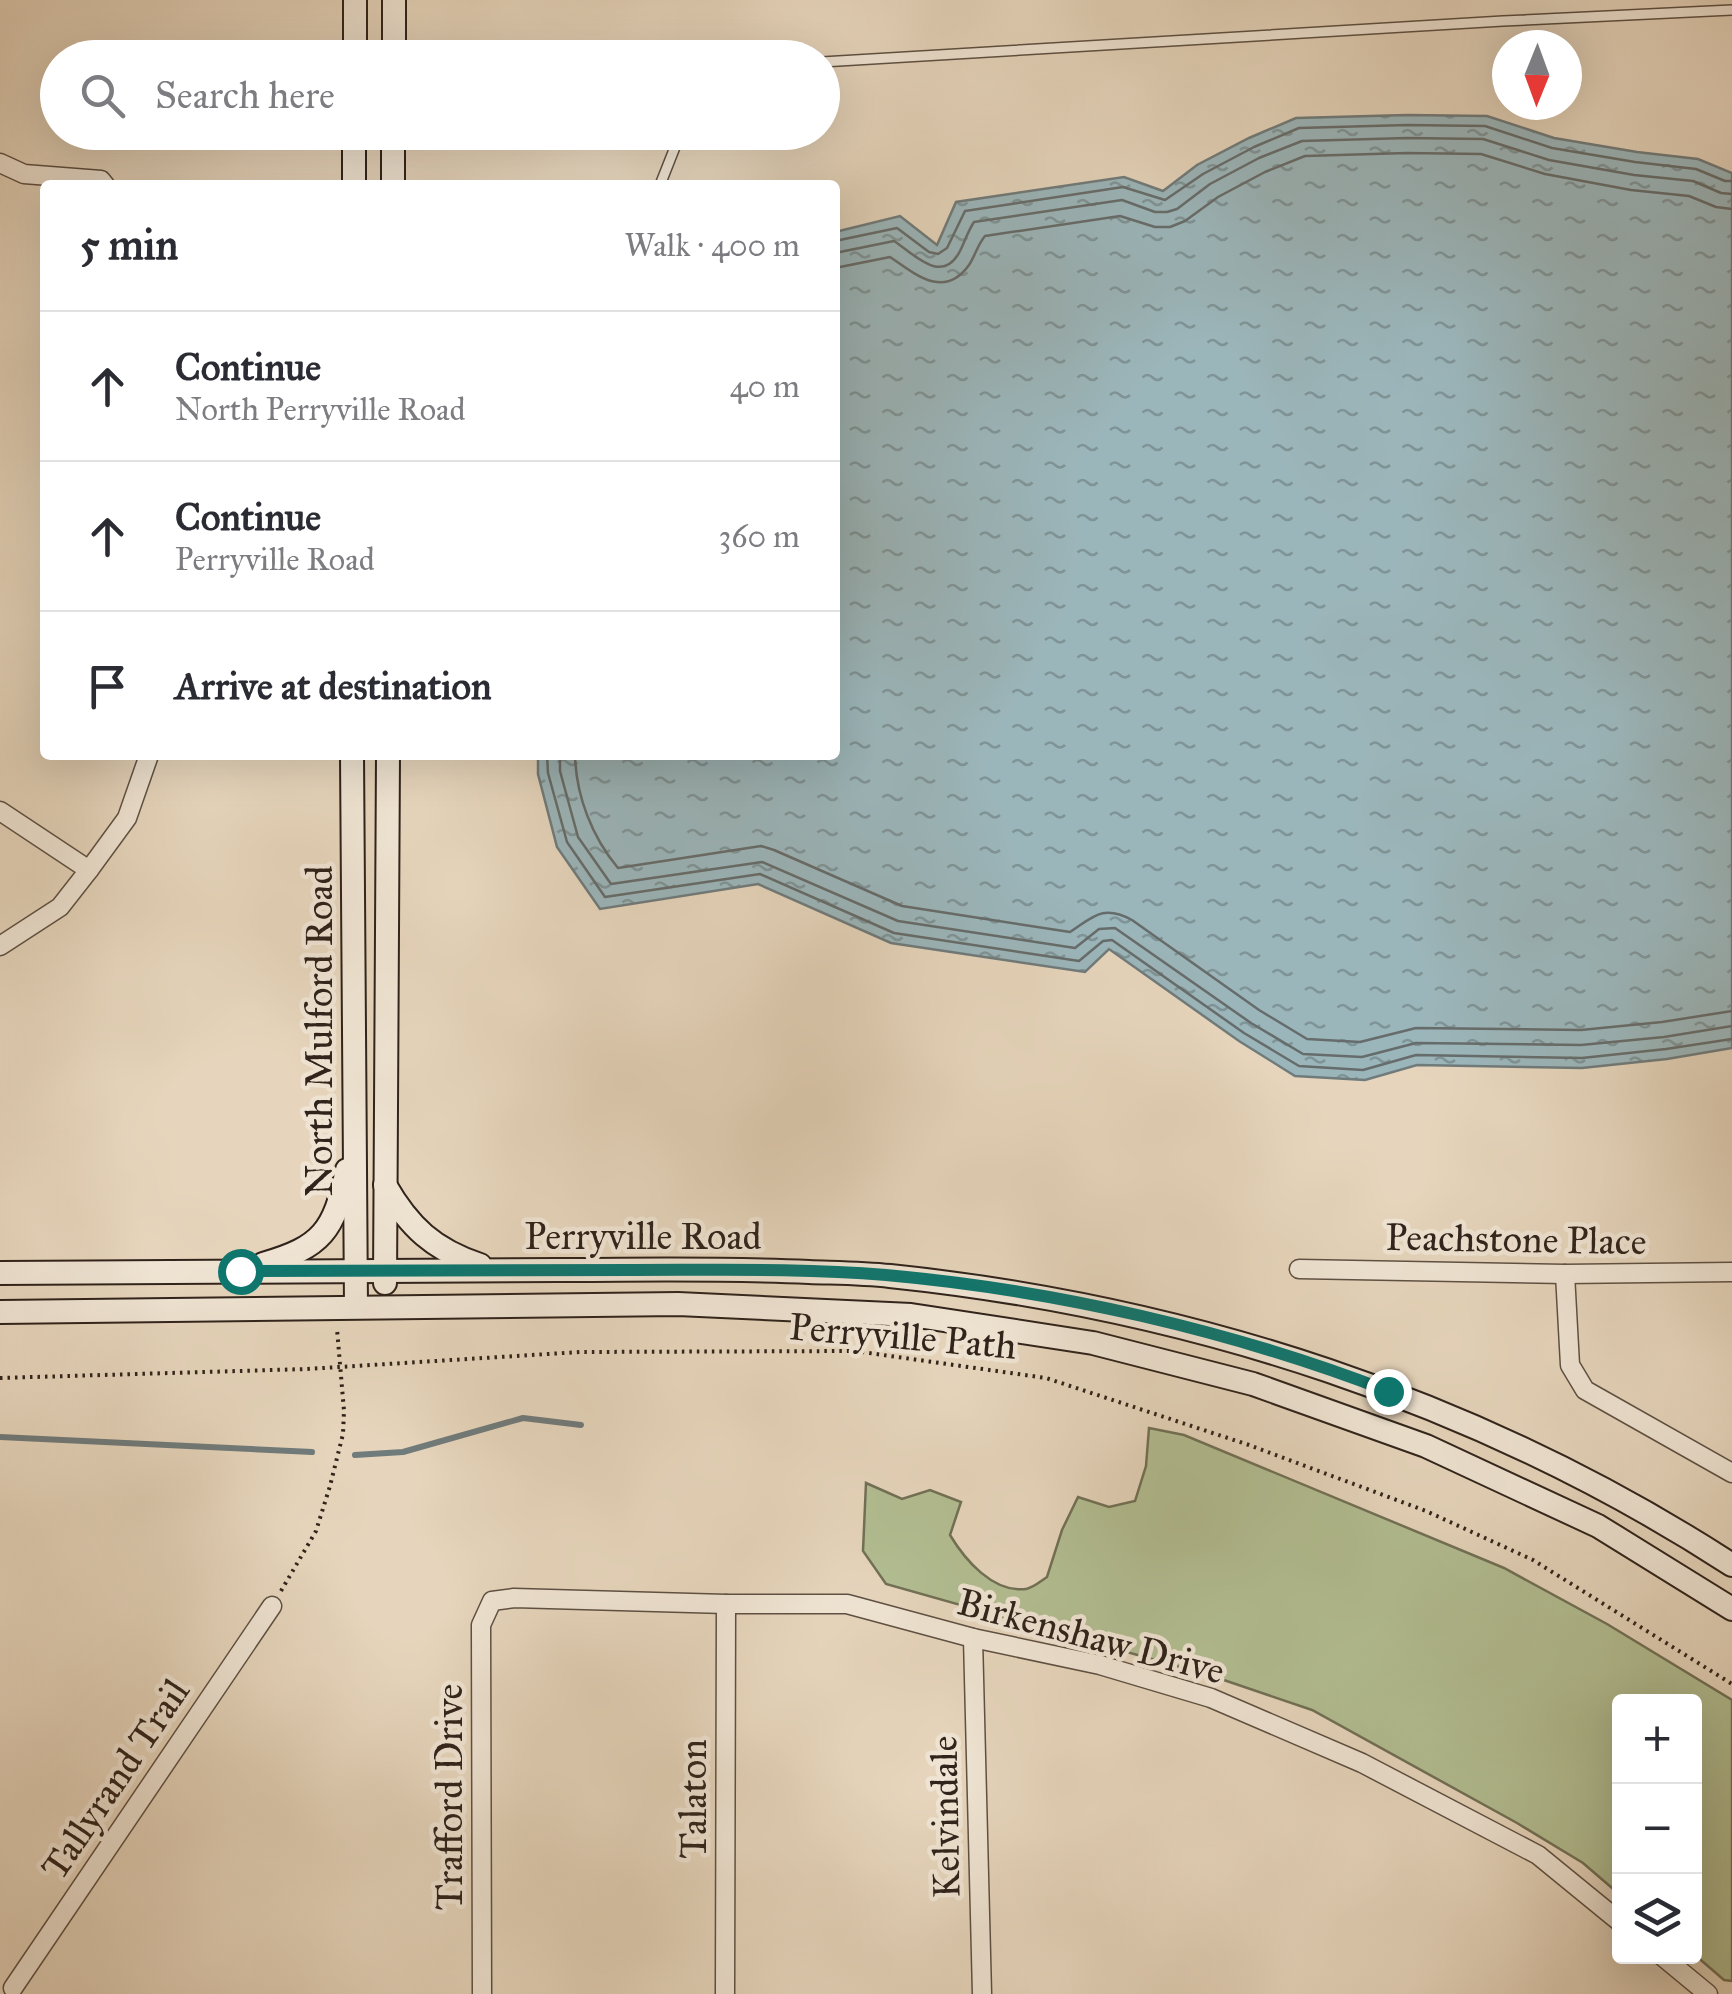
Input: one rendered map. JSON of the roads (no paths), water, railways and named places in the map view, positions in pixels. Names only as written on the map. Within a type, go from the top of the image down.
[{"type":"main road","points":[[355,40],[356,0]]},
{"type":"main road","points":[[394,0],[394,40]]},
{"type":"main road","points":[[354,150],[354,180]]},
{"type":"main road","points":[[392,180],[393,150]]},
{"type":"main road","name":"North Mulford Road","points":[[347,1307],[355,1271],[352,760]]},
{"type":"main road","name":"North Mulford Road","points":[[385,1307],[388,760]]},
{"type":"main road","points":[[240,1271],[310,1247],[328,1228],[343,1190],[354,1137]]},
{"type":"main road","points":[[384,1183],[399,1209],[422,1234],[453,1256],[498,1270]]},
{"type":"main road","name":"Perryville Road","points":[[0,1272],[752,1270],[867,1274],[1019,1292],[1151,1318],[1356,1378],[1557,1464],[1676,1529],[1732,1565]]},
{"type":"main road","name":"Perryville Road","points":[[0,1312],[678,1304],[911,1314],[1094,1343],[1254,1384],[1426,1446],[1598,1526],[1732,1609]]},
{"type":"street","points":[[0,163],[24,174],[101,180]]},
{"type":"street","points":[[0,946],[60,907],[127,818],[147,760]]},
{"type":"street","points":[[0,811],[89,870]]},
{"type":"street","name":"Peachstone Place","points":[[1299,1269],[1565,1274],[1732,1272]]},
{"type":"street","points":[[1565,1274],[1570,1365],[1585,1390],[1732,1473]]},
{"type":"street","name":"Tallyrand Trail","points":[[12,1987],[276,1598]]},
{"type":"street","name":"Birkenshaw Drive","points":[[492,1601],[514,1598],[847,1604],[973,1638],[1100,1665],[1211,1698],[1362,1762],[1538,1855],[1612,1915]]},
{"type":"street","name":"Trafford Drive","points":[[482,1994],[481,1626],[492,1601]]},
{"type":"street","name":"Talaton","points":[[724,1994],[726,1604]]},
{"type":"street","name":"Kelvindale","points":[[973,1638],[982,1994]]},
{"type":"street","points":[[1672,1964],[1708,1994]]},
{"type":"lane","points":[[840,61],[1732,10]]},
{"type":"lane","points":[[662,180],[674,150]]},
{"type":"water","points":[[1487,116],[1554,138],[1698,159],[1732,173],[1732,1048],[1582,1068],[1417,1065],[1365,1080],[1295,1076],[1109,949],[1085,972],[891,943],[758,884],[600,909],[557,847],[538,760],[840,760],[840,231],[900,216],[937,245],[956,202],[1124,177],[1163,191],[1197,165],[1296,118]]},
{"type":"waterway","points":[[355,1455],[403,1452],[523,1418],[581,1425]]},
{"type":"waterway","points":[[0,1437],[312,1452]]}]
